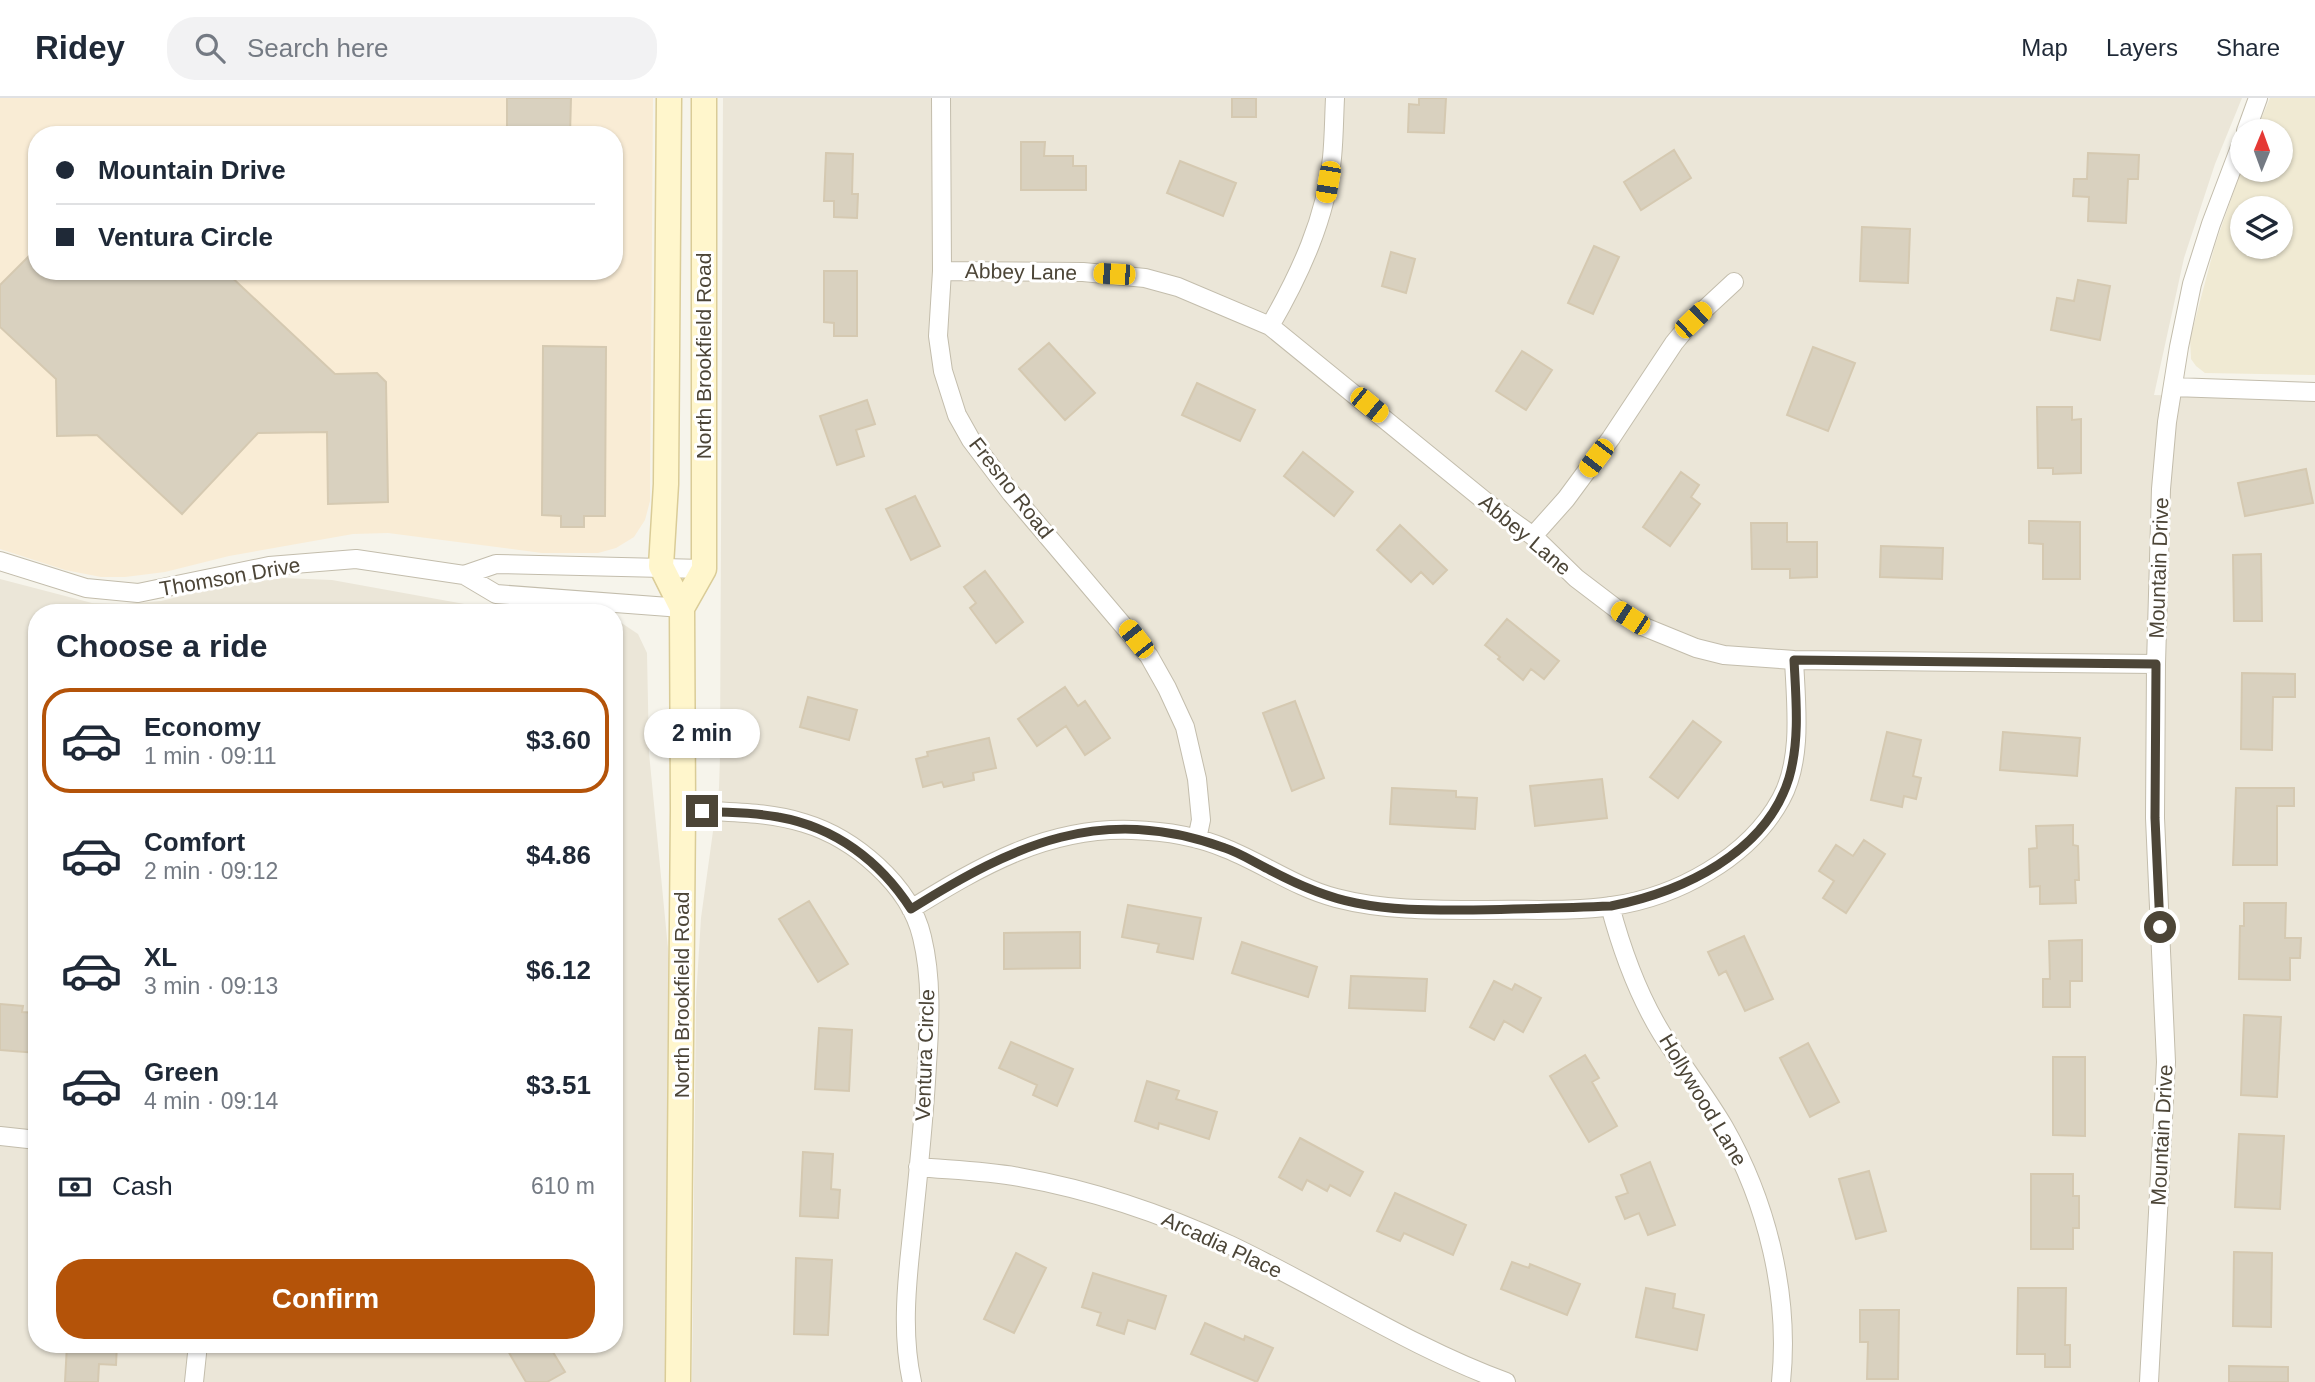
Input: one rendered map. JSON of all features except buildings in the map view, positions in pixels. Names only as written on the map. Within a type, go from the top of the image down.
[{"type":"street","name":"North Brookfield Road","points":[[669,98],[666,484],[661,566],[682,608],[678,1382]]},
{"type":"street","name":"North Brookfield Road","points":[[704,98],[705,569]]},
{"type":"street","name":"Fresno Road","points":[[941,98],[942,271],[938,336],[943,371],[957,415],[971,440],[1011,493],[1149,656],[1185,727],[1197,779],[1202,820],[1197,839]]},
{"type":"street","points":[[1270,326],[1313,239],[1324,205],[1332,159],[1335,98]]},
{"type":"street","points":[[2250,119],[2258,98]]},
{"type":"street","name":"Mountain Drive","points":[[2149,1382],[2166,1062],[2155,818],[2161,489],[2179,347],[2192,284],[2230,174]]},
{"type":"street","name":"Abbey Lane","points":[[942,271],[1083,272],[1144,278],[1178,287],[1270,326],[1492,506],[1533,536],[1576,578],[1618,610],[1643,626],[1696,648],[1724,655],[1794,660],[2156,664]]},
{"type":"street","points":[[1533,536],[1566,499],[1611,438],[1674,342],[1693,320],[1734,282]]},
{"type":"street","points":[[2173,387],[2315,392]]},
{"type":"street","name":"Thomson Drive","points":[[0,561],[86,588],[138,593],[269,566],[356,559],[464,575],[496,594],[682,608]]},
{"type":"street","name":"Thomson Drive","points":[[464,575],[496,564],[705,569]]},
{"type":"street","points":[[682,608],[705,569]]},
{"type":"street","points":[[911,909],[1007,855],[1065,835],[1096,830],[1165,832],[1197,839],[1228,849],[1309,889],[1357,903],[1416,910],[1611,906],[1639,901],[1719,866],[1743,847],[1781,799],[1789,776],[1795,741],[1794,660]]},
{"type":"street","name":"Ventura Circle","points":[[683,810],[775,816],[806,823],[852,846],[880,868],[897,887],[911,909],[922,936],[929,988],[925,1094],[906,1323],[912,1382]]},
{"type":"street","name":"Hollywood Lane","points":[[1611,906],[1627,962],[1649,1010],[1723,1126],[1757,1195],[1772,1250],[1781,1307],[1782,1382]]},
{"type":"street","points":[[0,1136],[28,1139]]},
{"type":"street","name":"Arcadia Place","points":[[918,1167],[1016,1176],[1082,1190],[1156,1214],[1229,1245],[1364,1316],[1506,1382]]},
{"type":"street","points":[[194,1382],[197,1353]]},
{"type":"shaded area","points":[[0,98],[653,98],[650,501],[645,520],[634,537],[616,548],[598,553],[542,553],[388,533],[353,534],[229,556],[165,572],[125,577],[101,577],[65,570],[0,549]]},
{"type":"shaded area","points":[[723,98],[2242,98],[2233,119],[2230,119],[2230,127],[2184,258],[2154,395],[2315,400],[2315,1382],[692,1382],[696,998],[701,918],[719,788]]},
{"type":"shaded area","points":[[2270,98],[2315,98],[2315,375],[2205,373],[2191,359],[2190,339],[2215,245],[2230,202],[2230,259],[2293,259],[2293,196],[2232,196],[2237,182],[2293,182],[2293,119],[2261,119]]},
{"type":"shaded area","points":[[284,578],[332,580],[464,604],[124,604],[161,601],[223,586]]},
{"type":"shaded area","points":[[0,579],[92,603],[124,604],[28,604],[28,1353],[623,1353],[623,624],[638,634],[647,653],[649,753],[670,969],[666,1382],[0,1382]]},
{"type":"route","points":[[702,811],[775,816],[806,823],[852,846],[880,868],[897,887],[911,909],[1007,855],[1065,835],[1096,830],[1165,832],[1197,839],[1228,849],[1309,889],[1332,897],[1387,908],[1535,909],[1611,906],[1639,901],[1719,866],[1743,847],[1781,799],[1789,776],[1795,741],[1794,660],[2156,664],[2155,818],[2160,927]]}]
